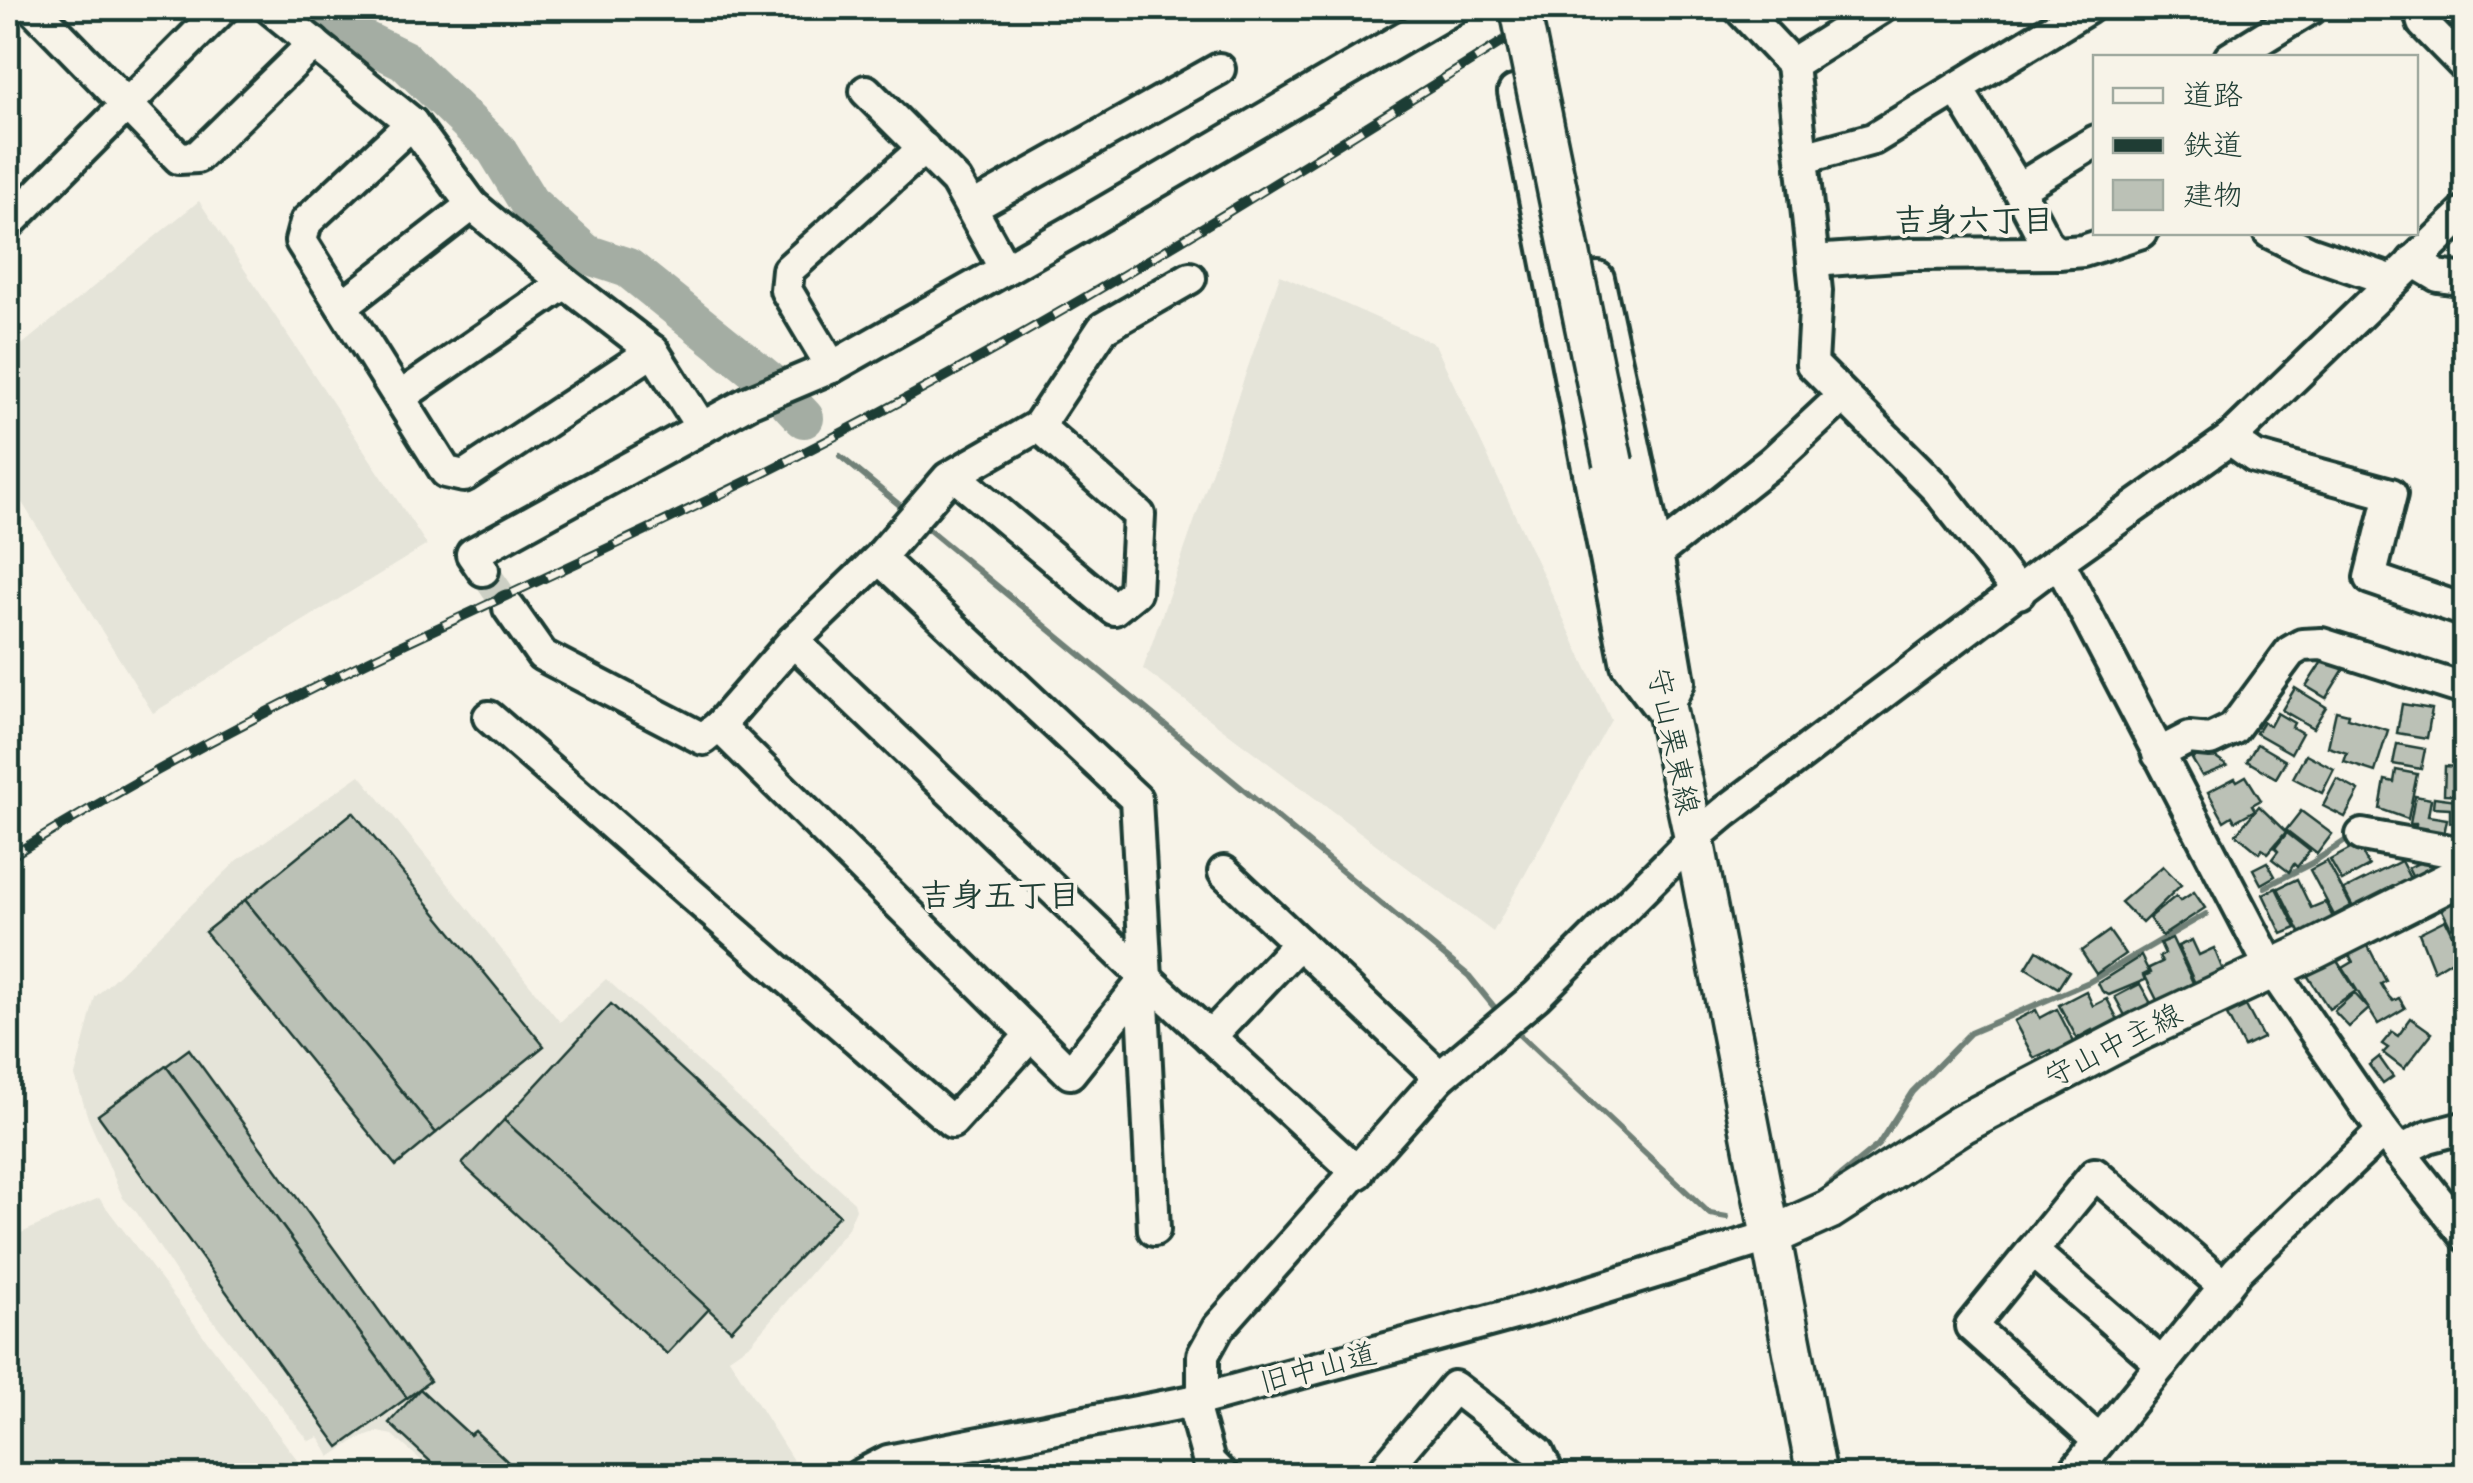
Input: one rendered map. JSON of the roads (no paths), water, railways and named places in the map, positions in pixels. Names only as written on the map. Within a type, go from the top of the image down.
[{"type":"main road","name":"守山栗東線","points":[[1520,8],[1694,838],[1817,1476]]},
{"type":"main road","name":"守山中主線","points":[[1771,1236],[1829,1210],[1962,1124],[2140,1030],[2466,873]]},
{"type":"street","points":[[33,8],[179,158],[197,157],[314,43]]},
{"type":"street","points":[[8,224],[224,8]]},
{"type":"street","points":[[270,8],[412,123],[472,206],[653,351],[702,428]]},
{"type":"street","points":[[483,570],[472,554],[749,402],[832,367],[1454,8]]},
{"type":"street","points":[[1739,8],[1792,64],[1816,291],[1812,364],[1937,488],[2019,592]]},
{"type":"street","points":[[1792,64],[1882,8]]},
{"type":"street","points":[[1802,158],[1873,139],[2088,8]]},
{"type":"street","points":[[2235,55],[2312,8]]},
{"type":"street","points":[[2419,8],[2423,23],[2466,67]]},
{"type":"street","points":[[971,208],[1218,69]]},
{"type":"street","points":[[1956,88],[2048,246],[2058,253]]},
{"type":"street","points":[[866,91],[956,181],[1004,270]]},
{"type":"street","points":[[1514,92],[1627,665],[1668,715]]},
{"type":"street","points":[[412,123],[306,222],[301,241],[446,472],[464,476],[653,351]]},
{"type":"street","points":[[2018,189],[2093,143]]},
{"type":"street","points":[[832,367],[786,290],[788,270],[924,148]]},
{"type":"street","points":[[342,306],[472,206]]},
{"type":"street","points":[[1223,1476],[1209,1462],[1198,1400],[1203,1355],[1218,1328],[1440,1077],[1506,1021],[1694,838],[2059,562],[2230,439],[2466,210]]},
{"type":"street","points":[[1813,261],[1911,254],[2083,251],[2133,235]]},
{"type":"street","points":[[2274,235],[2309,252],[2466,280]]},
{"type":"street","points":[[509,608],[542,655],[703,738],[719,726],[793,641],[880,558],[912,516],[954,475],[1038,426],[1103,328],[1190,278]]},
{"type":"street","points":[[1553,287],[1598,278],[1657,553],[1678,682],[1668,715]]},
{"type":"street","points":[[400,397],[565,284]]},
{"type":"street","points":[[1657,553],[1772,462],[1842,397]]},
{"type":"street","points":[[954,475],[1114,609],[1135,592],[1139,515],[1038,426]]},
{"type":"street","points":[[2230,439],[2255,456],[2391,494],[2370,578],[2466,611]]},
{"type":"street","points":[[880,558],[1136,799],[1154,1230]]},
{"type":"street","points":[[2059,562],[2270,968],[2391,1141],[2466,1236]]},
{"type":"street","points":[[793,641],[1144,980],[1358,1173]]},
{"type":"street","points":[[2158,754],[2189,738],[2210,740],[2233,729],[2290,652],[2302,645],[2322,644],[2454,686]]},
{"type":"street","points":[[489,717],[952,1122],[1031,1035]]},
{"type":"street","points":[[719,726],[1070,1072],[1144,980]]},
{"type":"street","points":[[2362,834],[2450,851],[2466,859]]},
{"type":"street","points":[[1224,872],[1440,1077]]},
{"type":"street","points":[[1210,1037],[1298,942]]},
{"type":"street","points":[[2072,1476],[2225,1286],[2391,1141],[2466,1127]]},
{"type":"street","points":[[2100,1441],[1971,1326],[2095,1174],[2225,1286]]},
{"type":"street","name":"旧中山道","points":[[859,1476],[1198,1400],[1562,1301],[1771,1236]]},
{"type":"street","points":[[2032,1251],[2162,1364]]},
{"type":"street","points":[[1387,1476],[1385,1469],[1454,1387],[1538,1452],[1549,1476]]},
{"type":"waterway","points":[[310,8],[328,23],[404,60],[496,149],[529,203],[586,254],[628,268],[770,382]]},
{"type":"waterway","points":[[2441,8],[2452,24],[2466,32]]},
{"type":"waterway","points":[[789,402],[804,418]]},
{"type":"waterway","points":[[840,456],[908,512]]},
{"type":"waterway","points":[[922,524],[1469,976],[1499,1013]]},
{"type":"waterway","points":[[2265,887],[2354,835]]},
{"type":"waterway","points":[[1828,1186],[1878,1145],[1912,1092],[1970,1033],[2089,982],[2206,914]]},
{"type":"waterway","points":[[1510,1026],[1710,1214],[1727,1217]]},
{"type":"tunnel","points":[[483,570],[509,608]]},
{"type":"railway","points":[[8,858],[281,705],[694,508],[993,351],[1182,240],[1556,8]]},
{"type":"district","name":"吉身六丁目","points":[[1974,220]]},
{"type":"district","name":"吉身五丁目","points":[[1000,895]]}]
